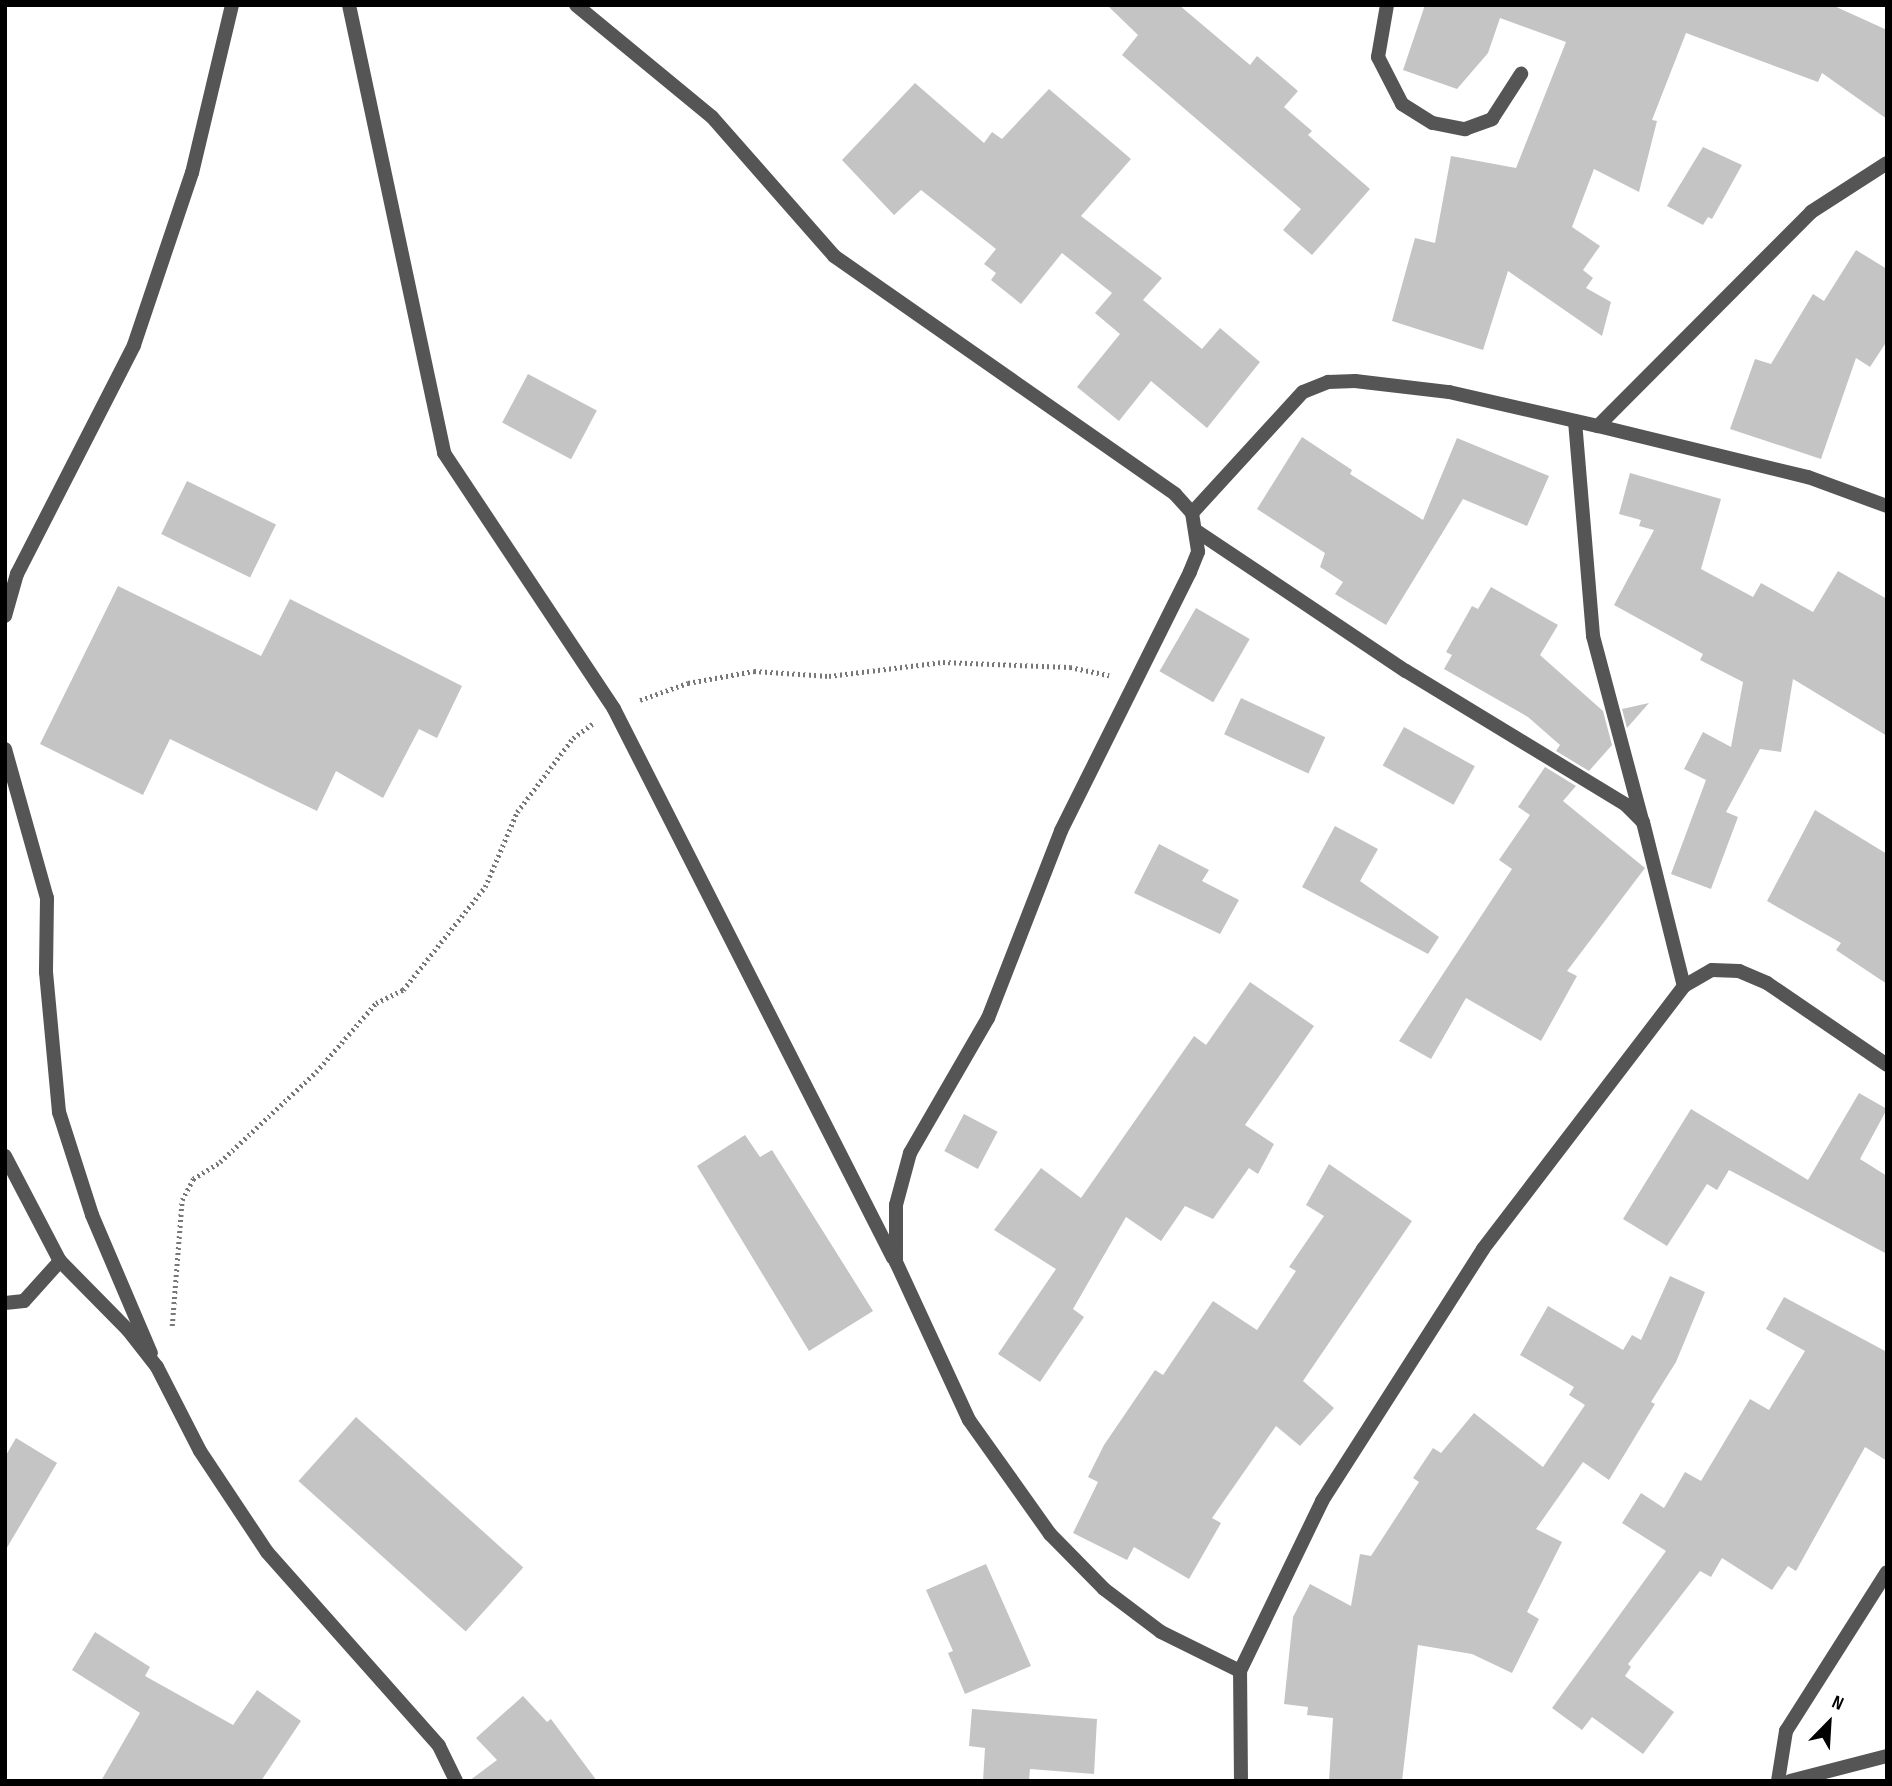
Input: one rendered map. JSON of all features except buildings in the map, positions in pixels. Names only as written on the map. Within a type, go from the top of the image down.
[{"type":"street","points":[[5,616],[17,574],[134,345],[192,173],[232,5]]},
{"type":"street","points":[[349,5],[444,453],[614,709],[896,1262],[968,1420],[1050,1534],[1104,1590],[1161,1632],[1240,1671]]},
{"type":"street","points":[[576,5],[712,117],[835,256],[1174,494],[1192,513],[1198,531],[1198,552],[1190,572],[1133,679],[1061,831],[988,1018],[910,1153],[896,1205],[896,1262]]},
{"type":"street","points":[[1387,5],[1378,57],[1402,104],[1433,123],[1465,129],[1492,119],[1521,75]]},
{"type":"street","points":[[1598,426],[1811,212],[1887,163]]},
{"type":"street","points":[[1192,513],[1280,412],[1303,392],[1328,382],[1449,392],[1808,477],[1887,506]]},
{"type":"street","points":[[1575,421],[1593,636],[1684,986]]},
{"type":"street","points":[[1198,531],[1406,671],[1608,793],[1643,821]]},
{"type":"street","points":[[5,749],[47,898],[46,972],[59,1112],[92,1215],[156,1367],[201,1451],[267,1552],[439,1746],[456,1781]]},
{"type":"street","points":[[1241,1781],[1240,1671],[1322,1501],[1483,1249],[1684,986],[1712,970],[1740,971],[1767,983],[1887,1065]]},
{"type":"street","points":[[5,1156],[60,1261],[128,1330],[156,1367]]},
{"type":"street","points":[[5,1303],[24,1301],[60,1261]]},
{"type":"street","points":[[1778,1781],[1786,1731],[1887,1572]]},
{"type":"street","points":[[1790,1781],[1887,1756]]},
{"type":"path","points":[[156,1367],[172,1335],[182,1200],[193,1179],[220,1162],[316,1072],[376,1003],[403,990],[485,887],[517,812],[573,738],[614,709],[688,683],[754,671],[829,676],[943,662],[1070,667],[1133,679]]}]
